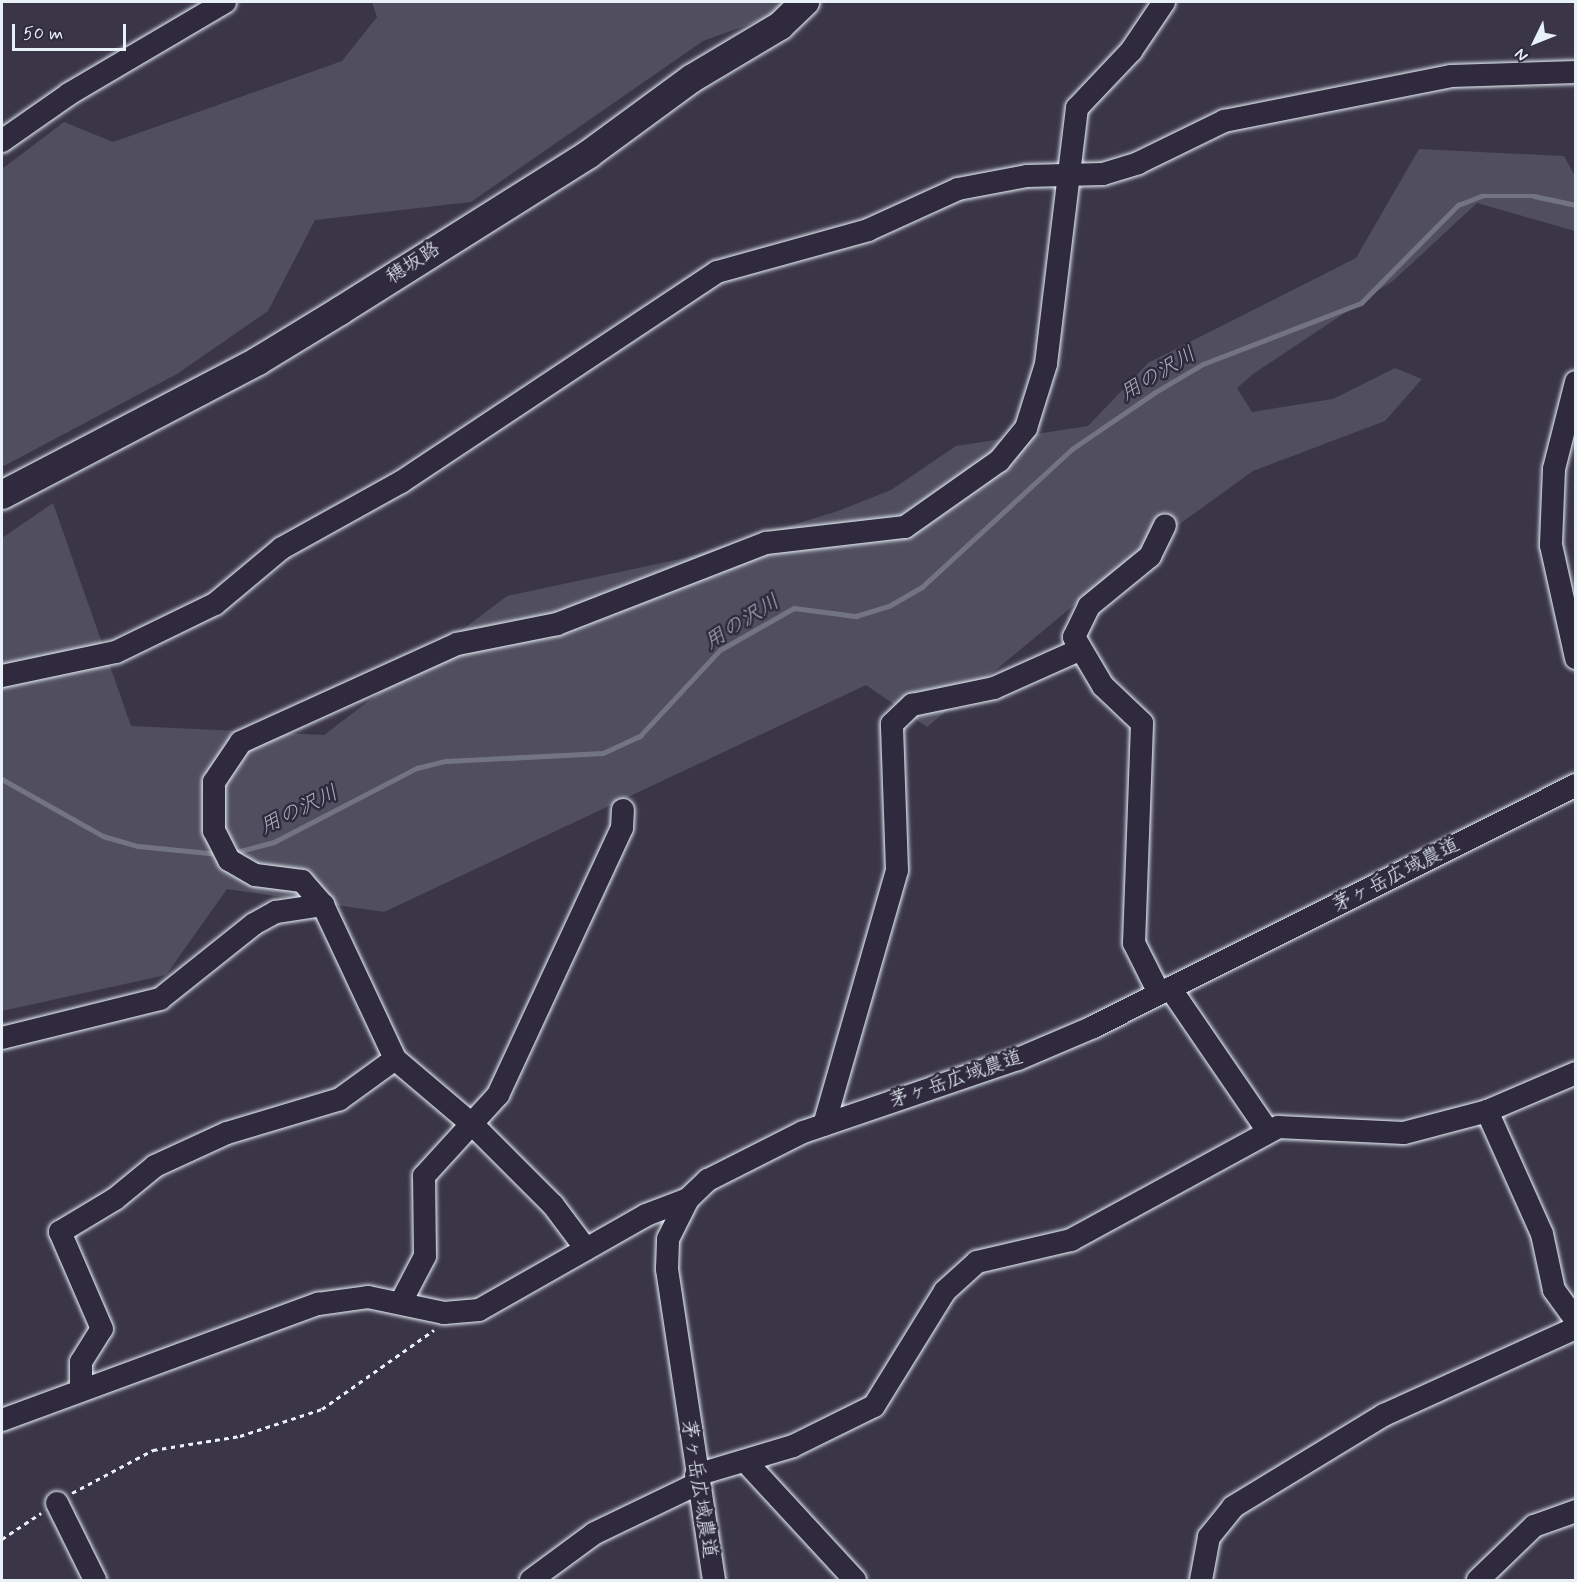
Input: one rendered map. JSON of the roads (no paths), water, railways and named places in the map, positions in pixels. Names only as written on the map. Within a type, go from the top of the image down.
[{"type":"main road","name":"穂坂路","points":[[2,495],[330,317],[589,154],[692,79],[780,26],[805,2]]},
{"type":"street","points":[[2,141],[69,94],[225,2]]},
{"type":"street","points":[[586,1249],[554,1205],[474,1126],[396,1059],[323,905],[302,881],[255,876],[229,860],[214,831],[214,782],[241,742],[457,644],[557,624],[766,543],[905,527],[962,490],[999,461],[1034,412],[1046,364],[1065,178],[1077,108],[1131,51],[1164,2]]},
{"type":"street","points":[[2,675],[116,652],[215,604],[282,548],[401,482],[717,272],[868,230],[958,189],[1027,176],[1065,178],[1138,163],[1224,121],[1332,97],[1451,76],[1575,72]]},
{"type":"street","points":[[1575,382],[1554,469],[1551,545],[1575,658]]},
{"type":"street","points":[[1165,525],[1150,556],[1089,606],[1074,627],[1081,649],[1103,686],[1142,723],[1134,943],[1164,990],[1268,1131]]},
{"type":"street","points":[[824,1125],[897,870],[892,724],[912,705],[994,688],[1081,649]]},
{"type":"street","name":"茅ヶ岳広域農道","points":[[714,1581],[696,1479],[667,1269],[668,1239],[688,1199],[748,1158],[824,1125],[1018,1059],[1164,990],[1575,785]]},
{"type":"street","points":[[401,1302],[425,1256],[424,1176],[474,1126],[498,1095],[537,1014],[595,877],[622,828],[623,810]]},
{"type":"street","points":[[2,1038],[160,999],[255,924],[276,912],[323,905]]},
{"type":"street","points":[[81,1389],[81,1362],[102,1329],[60,1232],[115,1199],[155,1166],[227,1133],[340,1099],[396,1059]]},
{"type":"street","points":[[531,1581],[595,1533],[696,1479],[747,1463],[874,1406],[945,1292],[978,1262],[1071,1240],[1268,1131],[1323,1127],[1404,1133],[1487,1111],[1575,1073]]},
{"type":"street","points":[[1487,1111],[1542,1234],[1554,1290],[1575,1320]]},
{"type":"street","points":[[2,1420],[81,1389],[318,1304],[368,1297],[455,1314],[479,1310],[586,1249],[688,1199]]},
{"type":"street","points":[[1201,1581],[1209,1537],[1233,1507],[1384,1415],[1575,1328]]},
{"type":"street","points":[[747,1463],[855,1581]]},
{"type":"street","points":[[57,1503],[95,1581]]},
{"type":"street","points":[[1478,1581],[1534,1526],[1575,1511]]},
{"type":"waterway","name":"用の沢川","points":[[233,853],[274,842],[417,768],[446,761],[603,753],[640,736],[720,650],[794,608],[856,616],[889,606],[922,587],[1072,449],[1154,393],[1203,364],[1361,303],[1458,205],[1482,196],[1534,196],[1576,205]]},
{"type":"waterway","name":"用の沢川","points":[[2,779],[103,836],[138,846],[219,854]]}]
